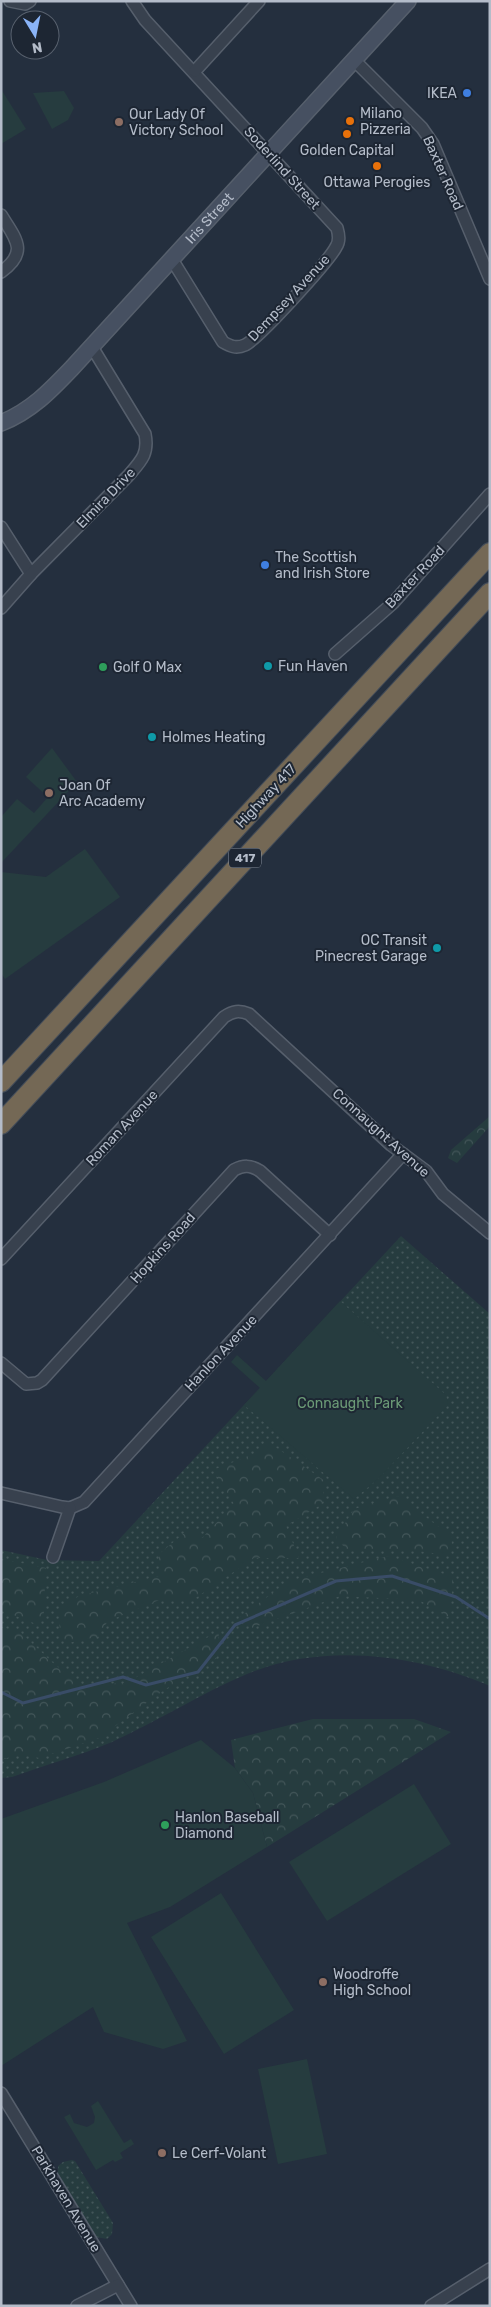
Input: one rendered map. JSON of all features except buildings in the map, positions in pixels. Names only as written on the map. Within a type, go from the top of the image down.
[{"type":"highway","name":"Highway 417","points":[[1,1082],[490,553]]},
{"type":"highway","name":"417","points":[[1,1124],[490,593]]},
{"type":"street","points":[[10,1],[17,4],[30,1]]},
{"type":"street","name":"Soderlind Street","points":[[132,1],[145,20],[195,71],[332,223]]},
{"type":"street","points":[[195,71],[259,1]]},
{"type":"street","name":"Iris Street","points":[[1,422],[25,412],[44,397],[269,155],[408,1]]},
{"type":"street","name":"Baxter Road","points":[[354,60],[422,128],[433,144],[490,279]]},
{"type":"street","points":[[1,215],[18,245],[18,256],[12,264],[1,272]]},
{"type":"street","name":"Dempsey Avenue","points":[[171,261],[176,266],[223,342],[233,348],[244,346],[264,328],[329,258],[337,246],[339,235],[332,223]]},
{"type":"street","name":"Elmira Drive","points":[[1,608],[31,574],[128,476],[142,460],[148,446],[145,434],[92,347]]},
{"type":"street","name":"Baxter Road","points":[[336,654],[392,603],[490,494]]},
{"type":"street","points":[[1,527],[31,574]]},
{"type":"street","name":"Roman Avenue","points":[[1,1259],[224,1017],[231,1012],[240,1011],[249,1014]]},
{"type":"street","name":"Connaught Avenue","points":[[249,1014],[403,1154],[426,1171],[443,1194],[489,1232]]},
{"type":"street","name":"Hanlon Avenue","points":[[70,1508],[84,1502],[92,1494],[403,1154]]},
{"type":"street","name":"Hopkins Road","points":[[1,1363],[26,1384],[37,1383],[42,1380],[234,1170],[240,1167],[254,1167],[260,1171],[330,1235]]},
{"type":"street","points":[[1,1492],[70,1508],[53,1557]]},
{"type":"street","name":"Parkhaven Avenue","points":[[1,2093],[131,2306]]},
{"type":"street","points":[[431,2306],[490,2269]]},
{"type":"street","points":[[77,2306],[118,2285]]},
{"type":"green space","points":[[1,89],[26,129],[1,144]]},
{"type":"green space","points":[[64,91],[74,108],[68,120],[52,129],[33,93]]},
{"type":"green space","points":[[52,748],[77,782],[1,863],[1,817],[17,799],[34,813],[48,797],[26,777]]},
{"type":"green space","points":[[85,849],[120,897],[5,979],[1,973],[1,872],[46,877]]},
{"type":"green space","points":[[490,1116],[490,1126],[457,1163],[448,1158],[451,1150]]},
{"type":"green space","points":[[401,1236],[490,1314],[490,1686],[431,1666],[401,1660],[338,1655],[307,1658],[276,1664],[247,1674],[100,1747],[12,1777],[1,1778],[1,1550],[47,1560],[99,1561]]},
{"type":"green space","name":"Connaught Park","points":[[340,1301],[446,1395],[448,1405],[378,1479],[354,1499],[244,1405],[260,1388],[231,1362],[237,1355],[266,1381]]},
{"type":"green space","points":[[268,1442],[325,1481],[322,1504],[286,1526],[299,1558],[254,1558],[194,1599],[157,1601],[108,1621],[97,1637],[68,1643],[60,1637],[59,1609],[79,1596],[159,1576],[159,1554],[193,1526],[202,1538],[234,1504],[213,1470],[254,1454]]},
{"type":"green space","points":[[398,1496],[452,1537],[451,1556],[407,1549],[346,1549],[336,1538],[354,1509]]},
{"type":"green space","points":[[388,1556],[453,1577],[450,1618],[419,1600],[340,1596],[252,1628],[240,1617],[289,1581]]},
{"type":"green space","points":[[1,1559],[46,1568],[43,1620],[36,1624],[1,1610]]},
{"type":"green space","points":[[1,1627],[20,1632],[53,1663],[81,1685],[126,1683],[219,1631],[217,1658],[164,1690],[99,1738],[39,1758],[20,1754],[1,1760]]},
{"type":"green space","points":[[313,1719],[414,1719],[451,1732],[267,1847],[253,1793],[235,1768],[231,1740]]},
{"type":"green space","points":[[201,1740],[235,1768],[253,1793],[267,1847],[170,1907],[127,1923],[187,2041],[163,2049],[104,2032],[93,2007],[1,2066],[1,1819],[104,1782]]},
{"type":"green space","points":[[414,1784],[451,1844],[327,1921],[289,1862]]},
{"type":"green space","points":[[221,1893],[294,2010],[224,2054],[151,1937]]},
{"type":"green space","points":[[307,2059],[327,2154],[278,2164],[258,2069]]},
{"type":"green space","points":[[98,2101],[124,2143],[131,2139],[134,2144],[120,2153],[123,2158],[115,2162],[113,2160],[96,2170],[64,2117],[70,2114],[74,2123],[87,2127],[94,2123],[95,2117],[91,2106]]},
{"type":"green space","points":[[75,2161],[113,2223],[112,2234],[107,2239],[96,2237],[58,2173],[58,2166],[63,2162]]},
{"type":"waterway","points":[[1,1692],[23,1703],[123,1677],[146,1685],[198,1672],[235,1625],[336,1581],[392,1576],[456,1597],[490,1619]]},
{"type":"place","name":"IKEA","points":[[467,93]]},
{"type":"place","name":"Milano Pizzeria","points":[[350,121]]},
{"type":"place","name":"Our Lady Of Victory School","points":[[119,122]]},
{"type":"place","name":"Golden Capital","points":[[347,134]]},
{"type":"place","name":"Ottawa Perogies","points":[[377,166]]},
{"type":"place","name":"The Scottish and Irish Store","points":[[265,565]]},
{"type":"place","name":"Fun Haven","points":[[268,666]]},
{"type":"place","name":"Golf O Max","points":[[103,667]]},
{"type":"place","name":"Holmes Heating","points":[[152,737]]},
{"type":"place","name":"Joan Of Arc Academy","points":[[49,793]]},
{"type":"place","name":"OC Transit Pinecrest Garage","points":[[437,948]]},
{"type":"place","name":"Hanlon Baseball Diamond","points":[[165,1825]]},
{"type":"place","name":"Woodroffe High School","points":[[323,1982]]},
{"type":"place","name":"Le Cerf-Volant","points":[[162,2153]]}]
